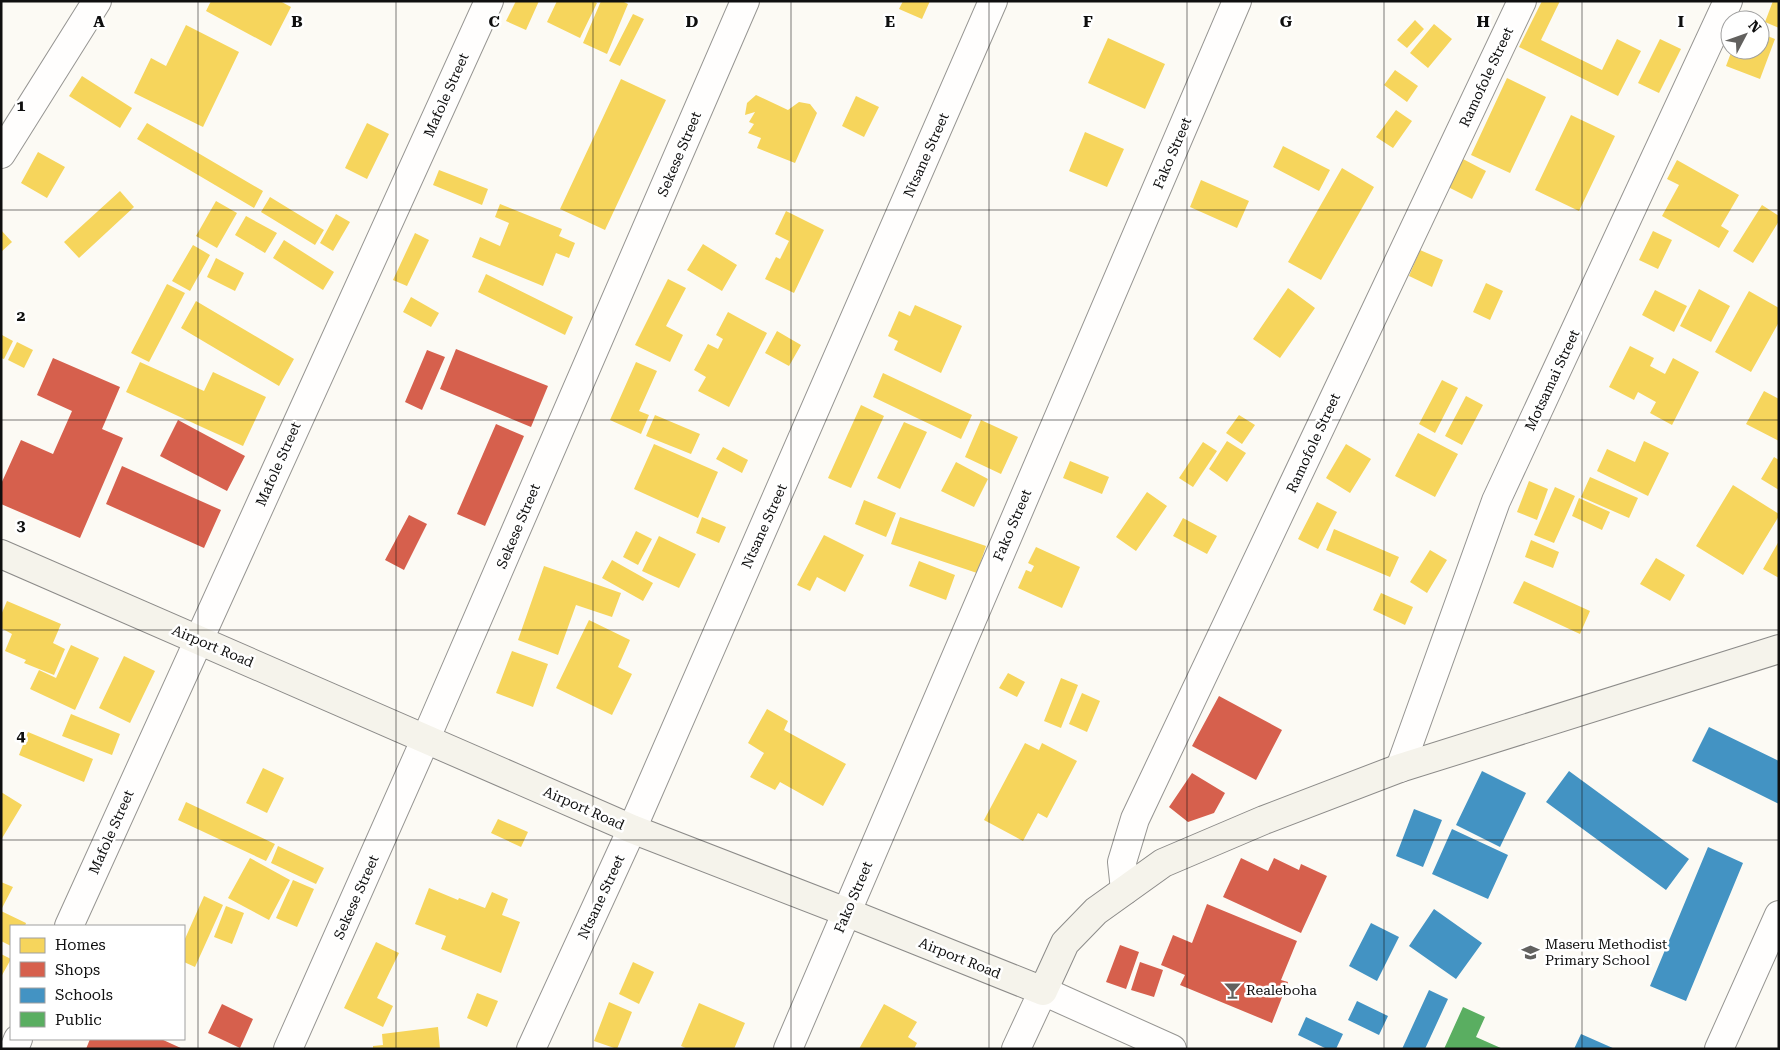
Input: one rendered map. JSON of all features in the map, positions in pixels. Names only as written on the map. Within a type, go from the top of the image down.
[{"type":"main road","name":"Airport Road","points":[[1,554],[632,829],[1043,991]]},
{"type":"main road","points":[[1043,991],[1065,943],[1096,911],[1163,864],[1264,820],[1400,768],[1779,650]]},
{"type":"street","points":[[1,154],[97,1]]},
{"type":"street","name":"Mafole Street","points":[[69,925],[489,1]]},
{"type":"street","name":"Sekese Street","points":[[288,1049],[426,738],[746,1]]},
{"type":"street","name":"Ntsane Street","points":[[531,1049],[632,829],[993,1]]},
{"type":"street","name":"Fako Street","points":[[788,1049],[1237,1]]},
{"type":"street","name":"Ramofole Street","points":[[1124,890],[1122,862],[1134,819],[1522,1]]},
{"type":"street","name":"Motsamai Street","points":[[1400,768],[1496,501],[1728,1]]},
{"type":"street","points":[[1719,1049],[1779,915]]},
{"type":"street","points":[[1016,1049],[1043,991]]},
{"type":"street","name":"Airport Road","points":[[1043,991],[1172,1049]]},
{"type":"building: Homes","points":[[211,1],[280,1],[291,7],[271,46],[206,11]]},
{"type":"building: Homes","points":[[516,1],[539,1],[526,30],[506,21]]},
{"type":"building: Homes","points":[[557,1],[593,1],[597,3],[580,38],[547,22]]},
{"type":"building: Homes","points":[[601,1],[622,1],[628,4],[607,54],[583,43]]},
{"type":"building: Homes","points":[[903,1],[930,1],[922,19],[899,9]]},
{"type":"building: Homes","points":[[1542,1],[1560,1],[1541,40],[1602,70],[1617,39],[1641,51],[1618,96],[1519,47]]},
{"type":"building: Homes","points":[[1773,1],[1779,1],[1779,28],[1770,24],[1770,10]]},
{"type":"building: Homes","points":[[633,14],[644,19],[620,66],[609,61]]},
{"type":"building: Homes","points":[[1415,20],[1424,29],[1407,48],[1397,40]]},
{"type":"building: Homes","points":[[1434,24],[1452,39],[1428,68],[1410,53]]},
{"type":"building: Homes","points":[[186,25],[239,52],[203,127],[134,93],[151,58],[166,66]]},
{"type":"building: Homes","points":[[1770,37],[1775,39],[1770,52]]},
{"type":"building: Homes","points":[[1108,38],[1165,64],[1145,109],[1088,83]]},
{"type":"building: Homes","points":[[1660,39],[1681,49],[1659,93],[1638,83]]},
{"type":"building: Homes","points":[[1728,60],[1767,60],[1760,79],[1726,66]]},
{"type":"building: Homes","points":[[1395,70],[1418,86],[1407,102],[1384,85]]},
{"type":"building: Homes","points":[[82,76],[132,108],[120,128],[69,96]]},
{"type":"building: Homes","points":[[1507,78],[1546,97],[1510,173],[1471,155]]},
{"type":"building: Homes","points":[[621,79],[666,100],[605,230],[560,209]]},
{"type":"building: Homes","points":[[756,95],[788,110],[799,102],[810,104],[817,113],[795,163],[757,148],[761,138],[748,133],[754,124],[749,122],[755,112],[745,115],[747,103]]},
{"type":"building: Homes","points":[[856,96],[879,107],[864,137],[842,126]]},
{"type":"building: Homes","points":[[1396,110],[1412,121],[1393,148],[1376,137]]},
{"type":"building: Homes","points":[[1571,115],[1615,136],[1579,211],[1535,190]]},
{"type":"building: Homes","points":[[147,123],[263,191],[254,208],[137,139]]},
{"type":"building: Homes","points":[[367,123],[389,134],[367,179],[345,168]]},
{"type":"building: Homes","points":[[1085,132],[1124,149],[1107,187],[1069,171]]},
{"type":"building: Homes","points":[[1283,146],[1330,170],[1319,191],[1273,167]]},
{"type":"building: Homes","points":[[38,152],[65,167],[47,198],[21,183]]},
{"type":"building: Homes","points":[[1461,158],[1486,171],[1472,199],[1446,186]]},
{"type":"building: Homes","points":[[1677,160],[1739,195],[1721,226],[1729,231],[1719,248],[1662,216],[1679,185],[1667,179]]},
{"type":"building: Homes","points":[[1342,168],[1374,187],[1321,280],[1288,262]]},
{"type":"building: Homes","points":[[439,170],[488,189],[482,205],[433,185]]},
{"type":"building: Homes","points":[[1201,180],[1249,201],[1237,228],[1190,207]]},
{"type":"building: Homes","points":[[120,191],[134,207],[79,258],[64,242]]},
{"type":"building: Homes","points":[[270,197],[324,230],[315,245],[261,212]]},
{"type":"building: Homes","points":[[216,201],[237,213],[217,248],[196,236]]},
{"type":"building: Homes","points":[[500,204],[562,229],[559,236],[575,243],[569,258],[556,253],[543,286],[472,257],[480,237],[500,246],[509,223],[495,217]]},
{"type":"building: Homes","points":[[1762,205],[1779,216],[1779,221],[1753,263],[1733,251]]},
{"type":"building: Homes","points":[[786,211],[824,230],[794,293],[765,279],[776,257],[780,259],[789,241],[775,234]]},
{"type":"building: Homes","points":[[336,214],[350,222],[333,251],[320,243]]},
{"type":"building: Homes","points":[[246,216],[277,233],[265,253],[235,235]]},
{"type":"building: Homes","points":[[1,230],[12,242],[1,252]]},
{"type":"building: Homes","points":[[1653,231],[1672,240],[1658,269],[1639,260]]},
{"type":"building: Homes","points":[[415,233],[429,240],[407,286],[393,280]]},
{"type":"building: Homes","points":[[284,240],[334,272],[323,290],[273,258]]},
{"type":"building: Homes","points":[[703,244],[737,265],[722,291],[687,270]]},
{"type":"building: Homes","points":[[193,245],[210,255],[190,291],[172,281]]},
{"type":"building: Homes","points":[[1420,250],[1443,260],[1432,287],[1409,276]]},
{"type":"building: Homes","points":[[216,258],[244,273],[235,291],[207,277]]},
{"type":"building: Homes","points":[[486,274],[573,317],[565,335],[478,292]]},
{"type":"building: Homes","points":[[668,279],[686,288],[666,326],[683,335],[670,362],[635,345]]},
{"type":"building: Homes","points":[[1486,283],[1503,291],[1490,320],[1473,312]]},
{"type":"building: Homes","points":[[167,284],[185,293],[149,362],[131,353]]},
{"type":"building: Homes","points":[[1288,288],[1315,308],[1280,358],[1253,339]]},
{"type":"building: Homes","points":[[1699,289],[1730,306],[1711,342],[1680,326]]},
{"type":"building: Homes","points":[[1655,290],[1687,306],[1674,332],[1642,315]]},
{"type":"building: Homes","points":[[1749,291],[1779,308],[1779,322],[1751,372],[1715,352]]},
{"type":"building: Homes","points":[[411,297],[439,313],[431,327],[403,312]]},
{"type":"building: Homes","points":[[196,301],[294,359],[279,386],[181,328]]},
{"type":"building: Homes","points":[[915,305],[962,326],[941,373],[894,350],[898,341],[888,336],[899,311],[910,316]]},
{"type":"building: Homes","points":[[728,312],[767,333],[729,407],[698,391],[706,377],[694,370],[708,344],[718,349],[723,339],[716,335]]},
{"type":"building: Homes","points":[[777,331],[801,345],[789,366],[765,353]]},
{"type":"building: Homes","points":[[2,335],[13,341],[4,359],[1,358]]},
{"type":"building: Homes","points":[[17,342],[33,350],[24,368],[8,360]]},
{"type":"building: Homes","points":[[1630,346],[1654,358],[1650,366],[1665,374],[1673,358],[1699,372],[1672,425],[1650,413],[1656,402],[1638,392],[1634,400],[1609,387]]},
{"type":"building: Homes","points":[[140,362],[204,391],[213,372],[266,397],[243,446],[126,392]]},
{"type":"building: Homes","points":[[636,362],[657,371],[639,411],[649,415],[641,434],[610,420]]},
{"type":"building: Homes","points":[[883,373],[972,415],[961,439],[873,397]]},
{"type":"building: Homes","points":[[1442,380],[1458,388],[1435,433],[1419,424]]},
{"type":"building: Homes","points":[[1764,391],[1779,399],[1779,441],[1746,424]]},
{"type":"building: Homes","points":[[1466,396],[1483,405],[1462,445],[1445,436]]},
{"type":"building: Homes","points":[[861,405],[884,416],[851,488],[828,478]]},
{"type":"building: Homes","points":[[655,415],[700,434],[691,454],[646,436]]},
{"type":"building: Homes","points":[[1239,415],[1255,425],[1242,444],[1226,433]]},
{"type":"building: Homes","points":[[981,420],[1018,437],[1001,474],[965,457]]},
{"type":"building: Homes","points":[[904,422],[927,432],[900,489],[877,478]]},
{"type":"building: Homes","points":[[1418,433],[1458,454],[1435,497],[1395,476]]},
{"type":"building: Homes","points":[[1227,441],[1246,453],[1227,482],[1209,469]]},
{"type":"building: Homes","points":[[1644,441],[1669,453],[1648,496],[1597,471],[1607,449],[1635,462]]},
{"type":"building: Homes","points":[[1203,442],[1217,451],[1193,487],[1179,478]]},
{"type":"building: Homes","points":[[654,444],[718,472],[698,518],[634,489]]},
{"type":"building: Homes","points":[[1346,444],[1371,459],[1350,493],[1326,478]]},
{"type":"building: Homes","points":[[723,447],[748,460],[742,473],[716,459]]},
{"type":"building: Homes","points":[[1774,457],[1779,460],[1779,490],[1761,479]]},
{"type":"building: Homes","points":[[1070,461],[1109,477],[1102,494],[1063,478]]},
{"type":"building: Homes","points":[[956,462],[988,479],[974,507],[941,491]]},
{"type":"building: Homes","points":[[1590,477],[1638,498],[1629,518],[1581,497]]},
{"type":"building: Homes","points":[[1529,481],[1548,489],[1537,520],[1517,512]]},
{"type":"building: Homes","points":[[1733,485],[1779,514],[1743,575],[1696,546]]},
{"type":"building: Homes","points":[[1555,487],[1575,496],[1554,543],[1534,535]]},
{"type":"building: Homes","points":[[1147,492],[1167,506],[1136,551],[1116,537]]},
{"type":"building: Homes","points":[[1579,498],[1610,512],[1602,530],[1572,516]]},
{"type":"building: Homes","points":[[864,500],[896,513],[886,537],[855,524]]},
{"type":"building: Homes","points":[[1317,502],[1337,512],[1318,549],[1298,539]]},
{"type":"building: Homes","points":[[702,517],[726,527],[719,543],[696,533]]},
{"type":"building: Homes","points":[[900,517],[986,546],[977,573],[891,544]]},
{"type":"building: Homes","points":[[1183,518],[1217,536],[1207,554],[1173,536]]},
{"type":"building: Homes","points":[[1334,529],[1399,557],[1390,577],[1326,550]]},
{"type":"building: Homes","points":[[636,531],[652,539],[638,565],[623,557]]},
{"type":"building: Homes","points":[[824,535],[864,555],[845,592],[817,577],[810,591],[797,585]]},
{"type":"building: Homes","points":[[659,536],[696,554],[679,588],[642,571]]},
{"type":"building: Homes","points":[[1531,540],[1559,552],[1553,568],[1525,557]]},
{"type":"building: Homes","points":[[1779,541],[1779,578],[1763,569]]},
{"type":"building: Homes","points":[[1036,547],[1080,567],[1062,608],[1018,588],[1026,570],[1031,572],[1034,566],[1028,563]]},
{"type":"building: Homes","points":[[1430,550],[1447,560],[1427,593],[1410,582]]},
{"type":"building: Homes","points":[[1656,558],[1685,575],[1670,601],[1640,584]]},
{"type":"building: Homes","points":[[612,560],[653,583],[643,601],[602,578]]},
{"type":"building: Homes","points":[[919,561],[955,575],[946,600],[909,586]]},
{"type":"building: Homes","points":[[544,566],[621,593],[612,617],[576,605],[558,655],[518,640]]},
{"type":"building: Homes","points":[[1524,581],[1590,611],[1580,634],[1513,603]]},
{"type":"building: Homes","points":[[1381,593],[1413,607],[1405,625],[1373,610]]},
{"type":"building: Homes","points":[[7,601],[61,624],[53,643],[65,649],[54,675],[24,663],[26,660],[5,651],[12,634],[1,628],[1,615]]},
{"type":"building: Homes","points":[[589,620],[630,640],[618,667],[632,674],[612,715],[556,688]]},
{"type":"building: Homes","points":[[71,645],[99,658],[75,710],[30,689],[39,670],[56,678]]},
{"type":"building: Homes","points":[[512,651],[548,664],[533,707],[496,693]]},
{"type":"building: Homes","points":[[124,656],[155,671],[130,723],[99,708]]},
{"type":"building: Homes","points":[[1008,673],[1025,682],[1017,697],[999,688]]},
{"type":"building: Homes","points":[[1061,678],[1078,685],[1061,728],[1044,721]]},
{"type":"building: Homes","points":[[1082,693],[1100,701],[1087,732],[1069,724]]},
{"type":"building: Homes","points":[[767,709],[788,721],[784,730],[846,764],[823,806],[780,782],[775,790],[750,777],[764,753],[748,743]]},
{"type":"building: Homes","points":[[71,714],[120,734],[112,755],[62,736]]},
{"type":"building: Homes","points":[[28,732],[93,759],[84,782],[19,755]]},
{"type":"building: Homes","points":[[1025,743],[1039,750],[1042,743],[1077,761],[1047,818],[1038,813],[1023,841],[984,820]]},
{"type":"building: Homes","points":[[263,768],[284,778],[267,813],[246,803]]},
{"type":"building: Homes","points":[[1,792],[22,805],[1,840]]},
{"type":"building: Homes","points":[[186,802],[275,844],[266,861],[178,820]]},
{"type":"building: Homes","points":[[498,819],[528,832],[521,847],[491,833]]},
{"type":"building: Homes","points":[[278,846],[324,868],[316,884],[271,863]]},
{"type":"building: Homes","points":[[250,858],[290,880],[269,920],[228,898]]},
{"type":"building: Homes","points":[[293,880],[314,889],[297,927],[276,918]]},
{"type":"building: Homes","points":[[1,882],[13,887],[1,910]]},
{"type":"building: Homes","points":[[429,888],[458,900],[459,898],[485,908],[492,892],[508,899],[502,915],[520,922],[501,973],[441,949],[446,936],[415,924]]},
{"type":"building: Homes","points":[[204,896],[223,905],[195,967],[185,962],[185,939]]},
{"type":"building: Homes","points":[[226,906],[244,913],[232,944],[214,937]]},
{"type":"building: Homes","points":[[1,911],[26,923],[25,925],[10,925],[10,946],[1,941]]},
{"type":"building: Homes","points":[[376,942],[399,953],[377,998],[393,1006],[383,1027],[344,1008]]},
{"type":"building: Homes","points":[[1,954],[10,958],[10,961],[1,977]]},
{"type":"building: Homes","points":[[633,962],[654,972],[639,1004],[619,994]]},
{"type":"building: Homes","points":[[477,993],[498,1001],[487,1027],[467,1018]]},
{"type":"building: Homes","points":[[609,1002],[632,1012],[617,1049],[594,1041]]},
{"type":"building: Homes","points":[[699,1003],[745,1023],[734,1049],[688,1049],[681,1046]]},
{"type":"building: Homes","points":[[884,1004],[917,1022],[908,1037],[917,1043],[914,1049],[859,1049]]},
{"type":"building: Homes","points":[[438,1027],[440,1049],[373,1049],[373,1046],[383,1045],[382,1034]]},
{"type":"building: Shops","points":[[456,349],[548,386],[531,427],[440,389]]},
{"type":"building: Shops","points":[[427,350],[445,357],[422,410],[405,402]]},
{"type":"building: Shops","points":[[53,358],[120,387],[102,429],[123,438],[80,538],[1,504],[1,484],[21,440],[53,454],[72,411],[37,395]]},
{"type":"building: Shops","points":[[178,420],[245,456],[227,491],[160,456]]},
{"type":"building: Shops","points":[[496,424],[524,436],[485,526],[457,514]]},
{"type":"building: Shops","points":[[122,466],[221,510],[204,548],[106,504]]},
{"type":"building: Shops","points":[[409,515],[427,524],[404,570],[385,560]]},
{"type":"building: Shops","points":[[1219,696],[1282,730],[1256,780],[1192,746]]},
{"type":"building: Shops","points":[[1192,773],[1225,793],[1214,813],[1188,822],[1169,807]]},
{"type":"building: Shops","points":[[1241,858],[1268,871],[1274,858],[1299,870],[1301,864],[1327,876],[1301,933],[1223,897]]},
{"type":"building: Shops","points":[[1207,904],[1297,941],[1281,980],[1288,982],[1272,1023],[1180,985],[1185,975],[1161,965],[1173,935],[1192,943]]},
{"type":"building: Shops","points":[[1120,945],[1139,952],[1126,989],[1106,982]]},
{"type":"building: Shops","points":[[1140,962],[1163,970],[1154,997],[1131,990]]},
{"type":"building: Shops","points":[[222,1004],[253,1019],[240,1048],[208,1033]]},
{"type":"building: Shops","points":[[90,1040],[163,1040],[183,1049],[86,1049]]},
{"type":"building: Schools","points":[[1709,727],[1779,761],[1779,804],[1692,761]]},
{"type":"building: Schools","points":[[1482,771],[1526,793],[1500,847],[1456,825]]},
{"type":"building: Schools","points":[[1569,771],[1689,859],[1666,890],[1546,802]]},
{"type":"building: Schools","points":[[1414,809],[1442,820],[1423,867],[1396,856]]},
{"type":"building: Schools","points":[[1452,829],[1508,855],[1488,899],[1432,874]]},
{"type":"building: Schools","points":[[1708,847],[1743,863],[1686,1001],[1650,986]]},
{"type":"building: Schools","points":[[1434,909],[1482,943],[1456,979],[1409,946]]},
{"type":"building: Schools","points":[[1371,923],[1399,937],[1377,981],[1349,966]]},
{"type":"building: Schools","points":[[1429,990],[1448,999],[1425,1049],[1402,1049]]},
{"type":"building: Schools","points":[[1357,1001],[1388,1016],[1379,1035],[1348,1020]]},
{"type":"building: Schools","points":[[1306,1017],[1343,1034],[1336,1049],[1327,1049],[1298,1035]]},
{"type":"building: Schools","points":[[1581,1034],[1615,1049],[1574,1049]]},
{"type":"building: Public","points":[[1463,1007],[1485,1017],[1476,1037],[1503,1049],[1444,1049]]},
{"type":"place","name":"Maseru Methodist Primary School","points":[[1531,952]]},
{"type":"place","name":"Realeboha","points":[[1232,990]]}]
